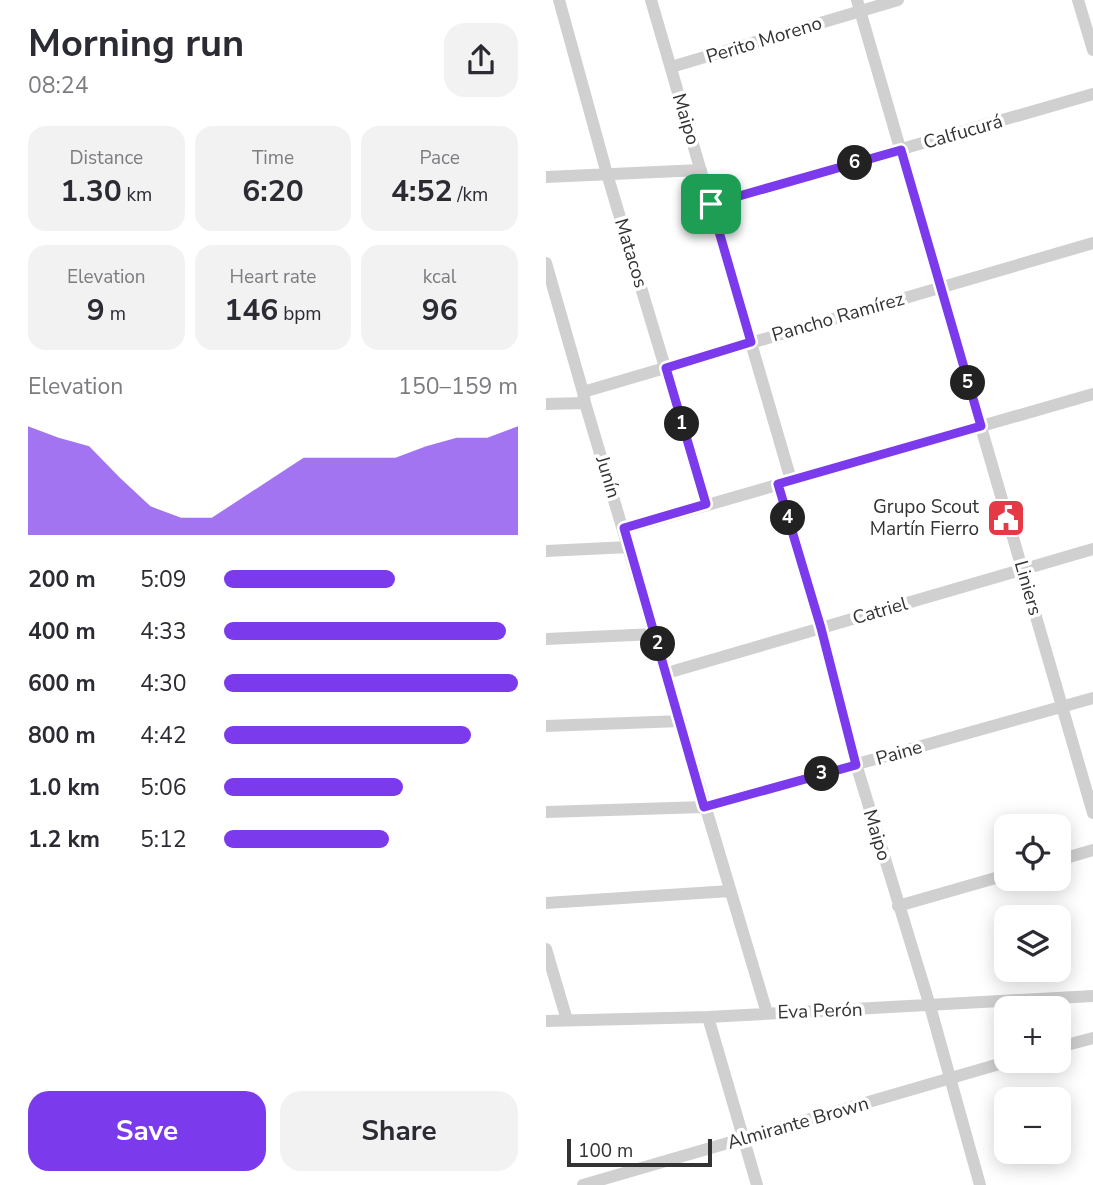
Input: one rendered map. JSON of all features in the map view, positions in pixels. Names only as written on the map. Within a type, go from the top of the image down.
[{"type":"street","name":"Matacos","points":[[559,0],[607,174],[706,504]]},
{"type":"street","name":"Maipo","points":[[651,0],[751,342],[856,765],[930,1006],[980,1185]]},
{"type":"street","name":"Perito Moreno","points":[[671,67],[859,6],[898,0]]},
{"type":"street","points":[[1078,0],[1093,50]]},
{"type":"street","name":"Liniers","points":[[859,6],[1093,813]]},
{"type":"street","name":"Calfucurá","points":[[711,204],[1093,94]]},
{"type":"street","points":[[546,177],[701,170]]},
{"type":"street","name":"Pancho Ramírez","points":[[546,404],[584,397],[751,342],[1093,243]]},
{"type":"street","name":"Junín","points":[[546,263],[704,807],[767,1013]]},
{"type":"street","points":[[624,528],[1093,394]]},
{"type":"street","points":[[546,551],[629,547]]},
{"type":"street","name":"Catriel","points":[[667,673],[1093,549]]},
{"type":"street","points":[[546,639],[655,634]]},
{"type":"street","name":"Paine","points":[[546,812],[704,807],[1093,698]]},
{"type":"street","points":[[546,726],[681,721]]},
{"type":"street","points":[[1071,856],[1093,850]]},
{"type":"street","points":[[898,906],[994,878]]},
{"type":"street","points":[[546,903],[730,891]]},
{"type":"street","points":[[546,949],[567,1020]]},
{"type":"street","name":"Eva Perón","points":[[546,1021],[708,1017],[1093,996]]},
{"type":"street","points":[[708,1017],[757,1185]]},
{"type":"street","points":[[1071,1044],[1093,1038]]},
{"type":"street","name":"Almirante Brown","points":[[583,1185],[994,1066]]},
{"type":"place","name":"Grupo Scout Martín Fierro","points":[[1006,518]]},
{"type":"route","points":[[901,150],[981,426],[778,484],[821,628],[856,765],[704,807],[624,528],[706,504],[666,368],[751,342],[711,204],[901,150]]}]
